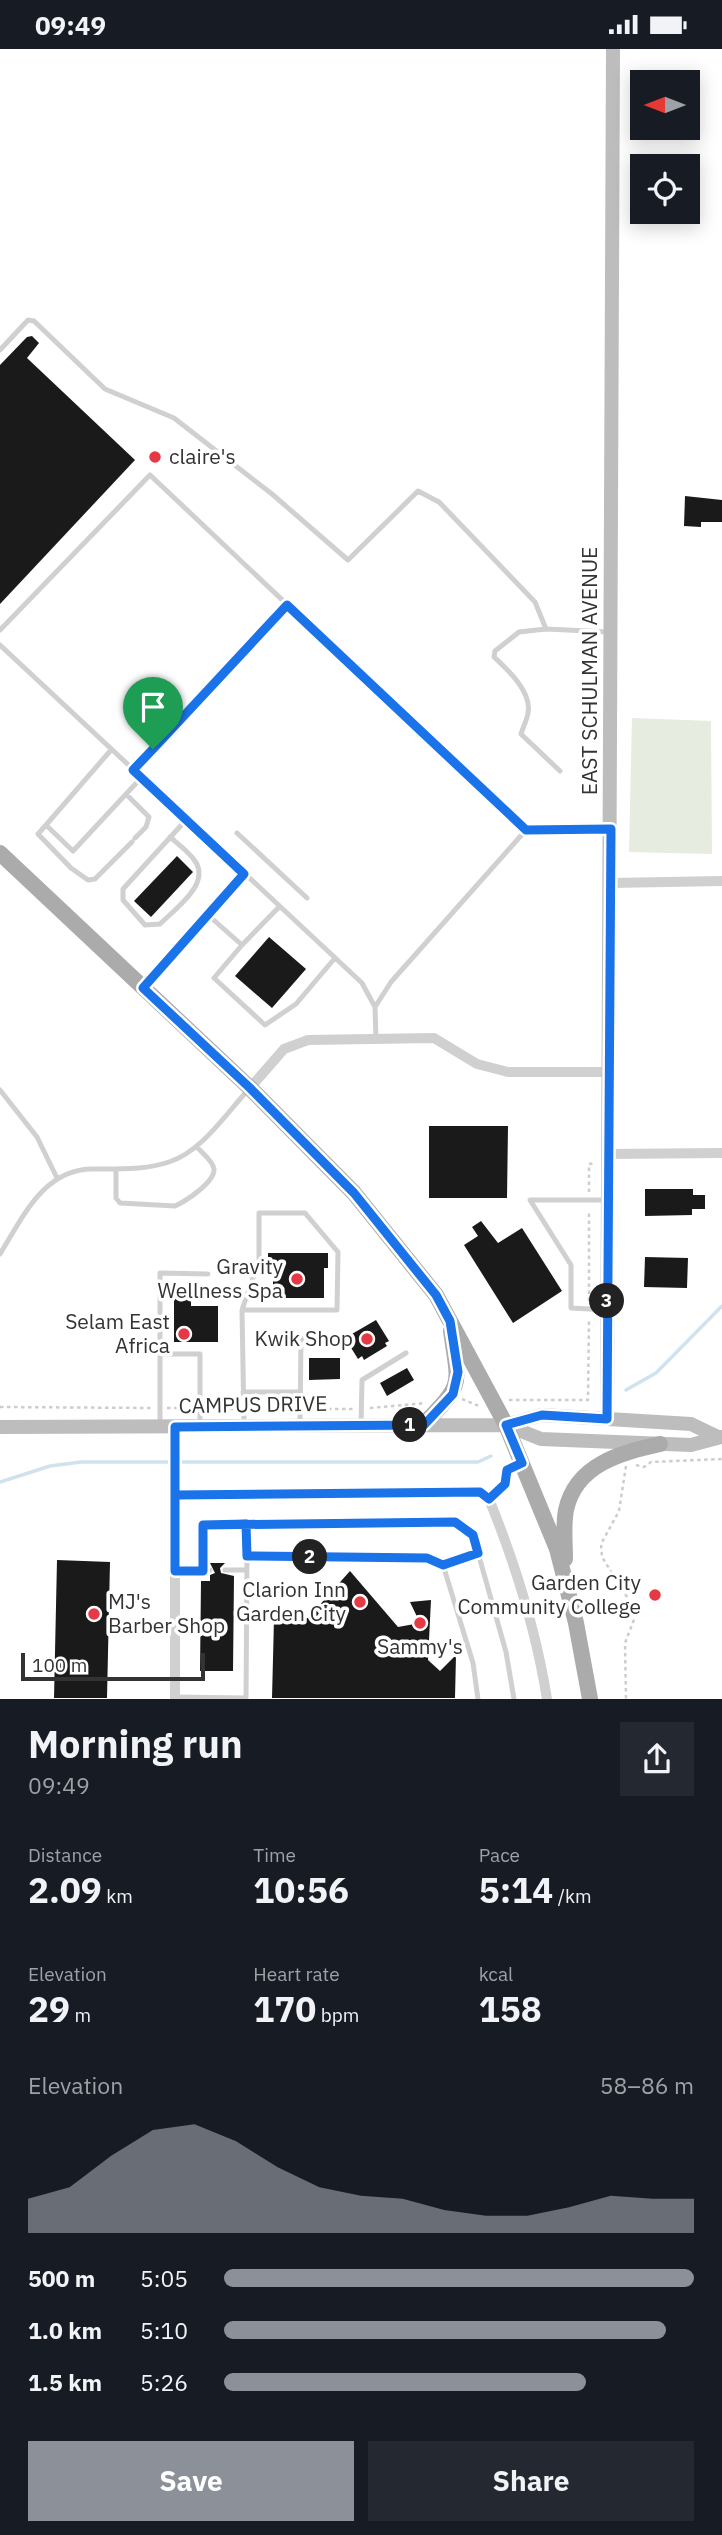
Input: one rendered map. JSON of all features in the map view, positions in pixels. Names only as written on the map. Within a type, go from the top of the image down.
[{"type":"main road","points":[[0,853],[250,1088],[354,1193],[436,1295],[506,1425],[557,1549],[590,1699]]},
{"type":"main road","points":[[424,1425],[455,1390],[458,1372],[450,1321]]},
{"type":"main road","points":[[565,1579],[566,1510],[584,1477],[602,1461],[660,1444]]},
{"type":"street","name":"EAST SCHULMAN AVENUE","points":[[607,1419],[613,49]]},
{"type":"street","points":[[610,883],[722,881]]},
{"type":"street","points":[[250,1088],[284,1049],[308,1040],[434,1038],[477,1064],[508,1072],[609,1072]]},
{"type":"street","points":[[607,1154],[722,1153]]},
{"type":"street","name":"CAMPUS DRIVE","points":[[0,1427],[506,1425],[542,1415],[691,1424],[720,1437]]},
{"type":"street","name":"CAMPUS DRIVE","points":[[506,1425],[541,1439],[691,1445],[720,1437]]},
{"type":"street","points":[[167,1427],[174,1444],[175,1698]]},
{"type":"street","points":[[175,1495],[480,1492],[489,1499],[532,1624],[547,1699]]},
{"type":"lane","points":[[0,350],[28,320],[34,321],[106,389],[174,418],[272,495],[348,560],[418,491],[439,502],[535,602],[546,629]]},
{"type":"lane","points":[[0,630],[150,475],[526,830],[611,829]]},
{"type":"lane","points":[[133,770],[287,605]]},
{"type":"lane","points":[[560,771],[521,734],[529,712],[527,703],[520,685],[494,657],[495,651],[519,632],[546,629],[612,632]]},
{"type":"lane","points":[[0,645],[362,983],[376,1007],[376,1039]]},
{"type":"lane","points":[[111,750],[38,834],[71,867],[88,880],[95,879],[146,827],[149,817],[126,795]]},
{"type":"lane","points":[[46,825],[73,851],[141,778]]},
{"type":"lane","points":[[170,837],[196,861],[200,874],[198,884],[160,924],[145,925],[122,901],[123,889],[170,837],[186,820]]},
{"type":"lane","points":[[376,1007],[391,982],[526,830]]},
{"type":"lane","points":[[237,833],[307,898]]},
{"type":"lane","points":[[143,988],[244,874]]},
{"type":"lane","points":[[279,907],[214,978],[265,1025],[296,1004],[335,958]]},
{"type":"lane","points":[[208,915],[242,945]]},
{"type":"lane","points":[[0,1254],[48,1184],[66,1171],[117,1169],[169,1162],[197,1147],[250,1088]]},
{"type":"lane","points":[[0,1090],[37,1137],[57,1178]]},
{"type":"lane","points":[[117,1169],[117,1198],[120,1203],[175,1206],[211,1179],[214,1171],[213,1165],[197,1147]]},
{"type":"lane","points":[[607,1200],[530,1200],[571,1265],[571,1308],[607,1310]]},
{"type":"lane","points":[[242,1310],[337,1310],[338,1252],[305,1213],[259,1213],[259,1260],[242,1310],[244,1426]]},
{"type":"lane","points":[[167,1427],[160,1408],[160,1273],[208,1274]]},
{"type":"lane","points":[[300,1426],[301,1338],[328,1338]]},
{"type":"lane","points":[[361,1425],[362,1380],[406,1353]]},
{"type":"lane","points":[[160,1354],[200,1354],[200,1427]]},
{"type":"lane","points":[[243,1392],[300,1392]]},
{"type":"lane","points":[[203,1571],[203,1525],[455,1522],[473,1535],[506,1652],[514,1699]]},
{"type":"lane","points":[[175,1698],[246,1698],[246,1524]]},
{"type":"lane","points":[[247,1556],[427,1558],[443,1565],[478,1553]]},
{"type":"lane","points":[[443,1565],[473,1663],[478,1699]]},
{"type":"lane","points":[[175,1571],[210,1570]]},
{"type":"lane","points":[[225,1570],[247,1570]]},
{"type":"path","points":[[589,1218],[589,1294]]},
{"type":"path","points":[[520,1398],[588,1401],[589,1322]]},
{"type":"path","points":[[458,1397],[477,1406]]},
{"type":"path","points":[[0,1407],[300,1409],[430,1403]]},
{"type":"path","points":[[626,1699],[625,1643],[635,1617],[632,1605],[602,1557],[601,1544],[619,1511],[625,1486],[626,1461],[644,1467],[651,1462],[722,1459]]},
{"type":"path","points":[[489,1499],[505,1484],[507,1470],[522,1463]]},
{"type":"shaded area","points":[[632,718],[711,721],[712,854],[629,852]]},
{"type":"building","points":[[32,336],[39,343],[27,358],[135,460],[0,604],[0,365],[27,337]]},
{"type":"building","points":[[685,496],[722,500],[722,522],[701,522],[701,527],[684,526]]},
{"type":"building","points":[[177,856],[193,872],[151,917],[134,901]]},
{"type":"building","points":[[269,937],[306,969],[272,1008],[235,976]]},
{"type":"building","points":[[429,1126],[508,1126],[507,1198],[429,1198]]},
{"type":"building","points":[[645,1189],[693,1189],[693,1195],[705,1195],[705,1209],[692,1209],[692,1215],[645,1216]]},
{"type":"building","points":[[481,1221],[498,1243],[522,1228],[562,1291],[513,1323],[464,1245],[478,1236],[472,1227]]},
{"type":"building","points":[[268,1253],[328,1253],[328,1268],[324,1268],[324,1298],[273,1298],[273,1274],[268,1273]]},
{"type":"building","points":[[645,1257],[688,1258],[687,1288],[644,1287]]},
{"type":"building","points":[[174,1291],[191,1291],[191,1306],[218,1306],[218,1342],[174,1342]]},
{"type":"building","name":"Kwik Shop","points":[[376,1320],[389,1341],[385,1343],[387,1346],[364,1360],[362,1356],[358,1359],[345,1338]]},
{"type":"building","points":[[309,1358],[340,1358],[340,1379],[309,1380]]},
{"type":"building","points":[[407,1368],[414,1380],[387,1396],[380,1383]]},
{"type":"building","points":[[57,1560],[110,1562],[107,1698],[54,1698]]},
{"type":"building","points":[[210,1563],[225,1563],[220,1568],[221,1573],[234,1576],[233,1671],[200,1671],[201,1581],[210,1581],[210,1575],[215,1573]]},
{"type":"building","points":[[350,1571],[398,1627],[420,1623],[410,1602],[431,1600],[428,1660],[440,1671],[456,1655],[455,1698],[272,1698],[274,1619],[308,1618]]},
{"type":"waterway","points":[[626,1390],[656,1373],[722,1306]]},
{"type":"waterway","points":[[0,1482],[50,1466],[81,1462],[478,1462],[491,1456]]},
{"type":"place","name":"claire's","points":[[155,457]]},
{"type":"place","name":"Gravity Wellness Spa","points":[[297,1279]]},
{"type":"place","name":"Selam East Africa","points":[[184,1334]]},
{"type":"place","name":"Kwik Shop","points":[[367,1339]]},
{"type":"place","name":"Garden City Community College","points":[[655,1595]]},
{"type":"place","name":"Clarion Inn Garden City","points":[[360,1602]]},
{"type":"place","name":"MJ's Barber Shop","points":[[94,1614]]},
{"type":"place","name":"Sammy's","points":[[420,1623]]},
{"type":"route","points":[[153,749],[133,770],[244,874],[143,988],[250,1088],[354,1193],[436,1295],[450,1321],[458,1372],[453,1394],[424,1425],[175,1427],[174,1473],[175,1571],[203,1571],[203,1525],[246,1524],[455,1522],[468,1528],[478,1553],[443,1565],[427,1558],[247,1556],[246,1524],[203,1525],[203,1571],[175,1571],[175,1495],[480,1492],[489,1499],[505,1484],[507,1470],[522,1463],[506,1425],[542,1415],[607,1419],[611,829],[526,830],[287,605],[153,749]]}]
